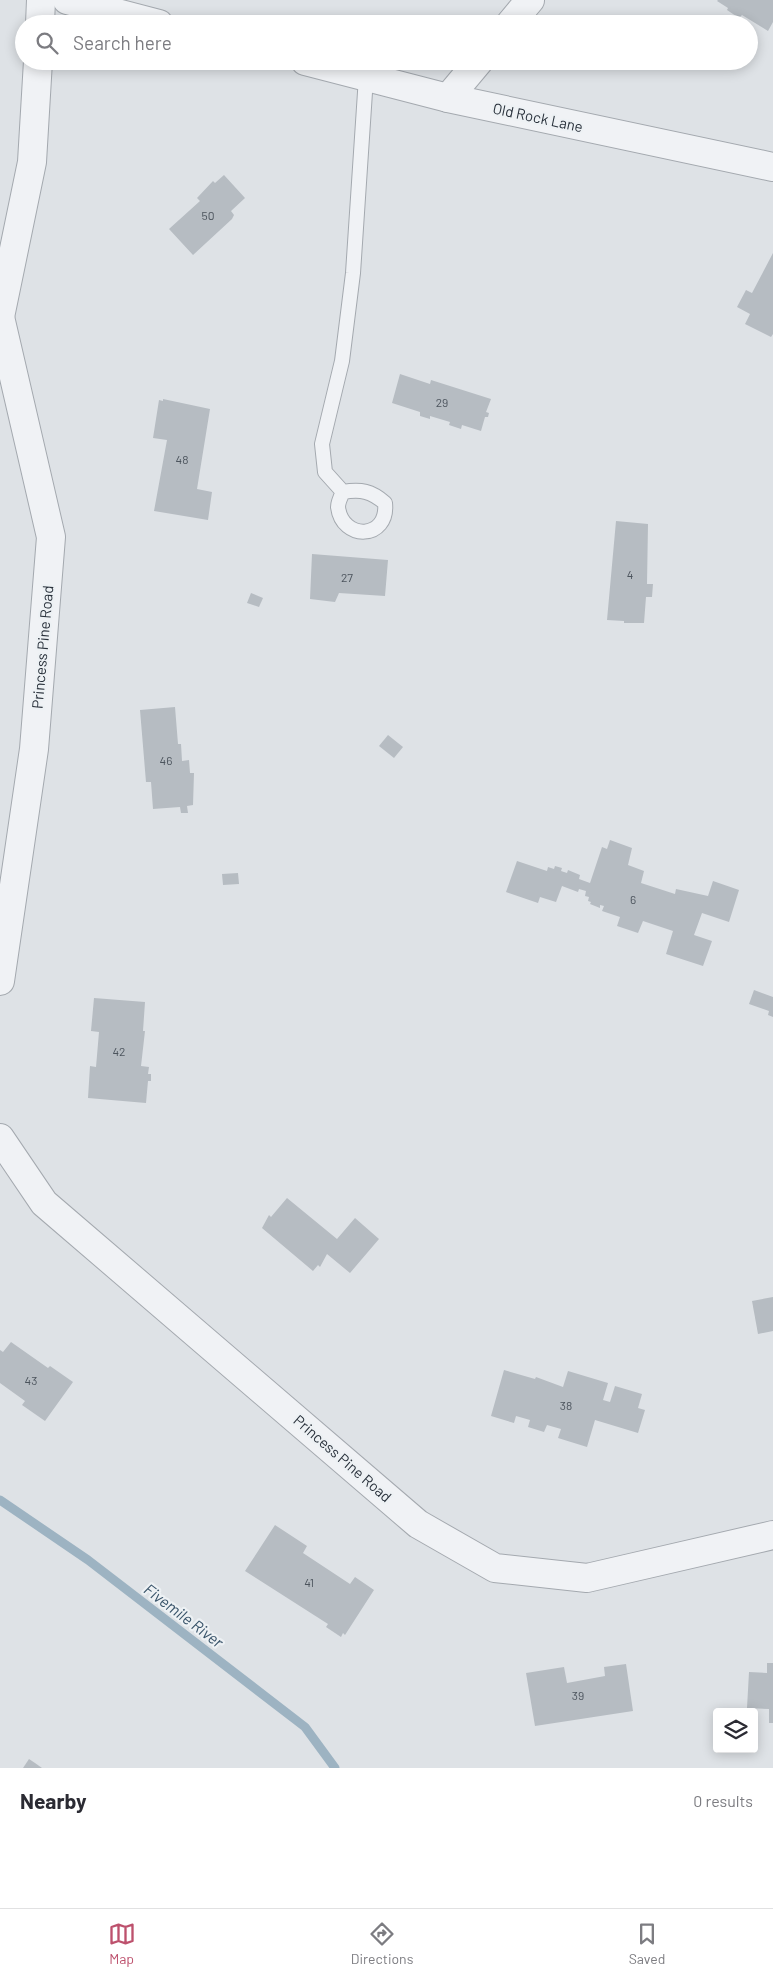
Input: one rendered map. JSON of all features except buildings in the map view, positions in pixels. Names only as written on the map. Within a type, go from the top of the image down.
[{"type":"street","points":[[40,15],[41,0]]},
{"type":"street","points":[[67,0],[124,15]]},
{"type":"street","points":[[518,15],[530,0]]},
{"type":"street","name":"Princess Pine Road","points":[[0,981],[34,749],[51,537],[0,317],[32,162],[37,70]]},
{"type":"street","name":"Old Rock Lane","points":[[339,70],[448,98],[773,167]]},
{"type":"street","points":[[448,98],[471,70]]},
{"type":"street","name":"Princess Pine Road","points":[[0,1138],[44,1203],[418,1524],[495,1568],[587,1578],[773,1535]]},
{"type":"lane","points":[[343,492],[325,472],[322,444],[342,361],[353,273],[366,77]]},
{"type":"waterway","name":"Fivemile River","points":[[0,1500],[88,1560],[305,1727],[335,1768]]}]
